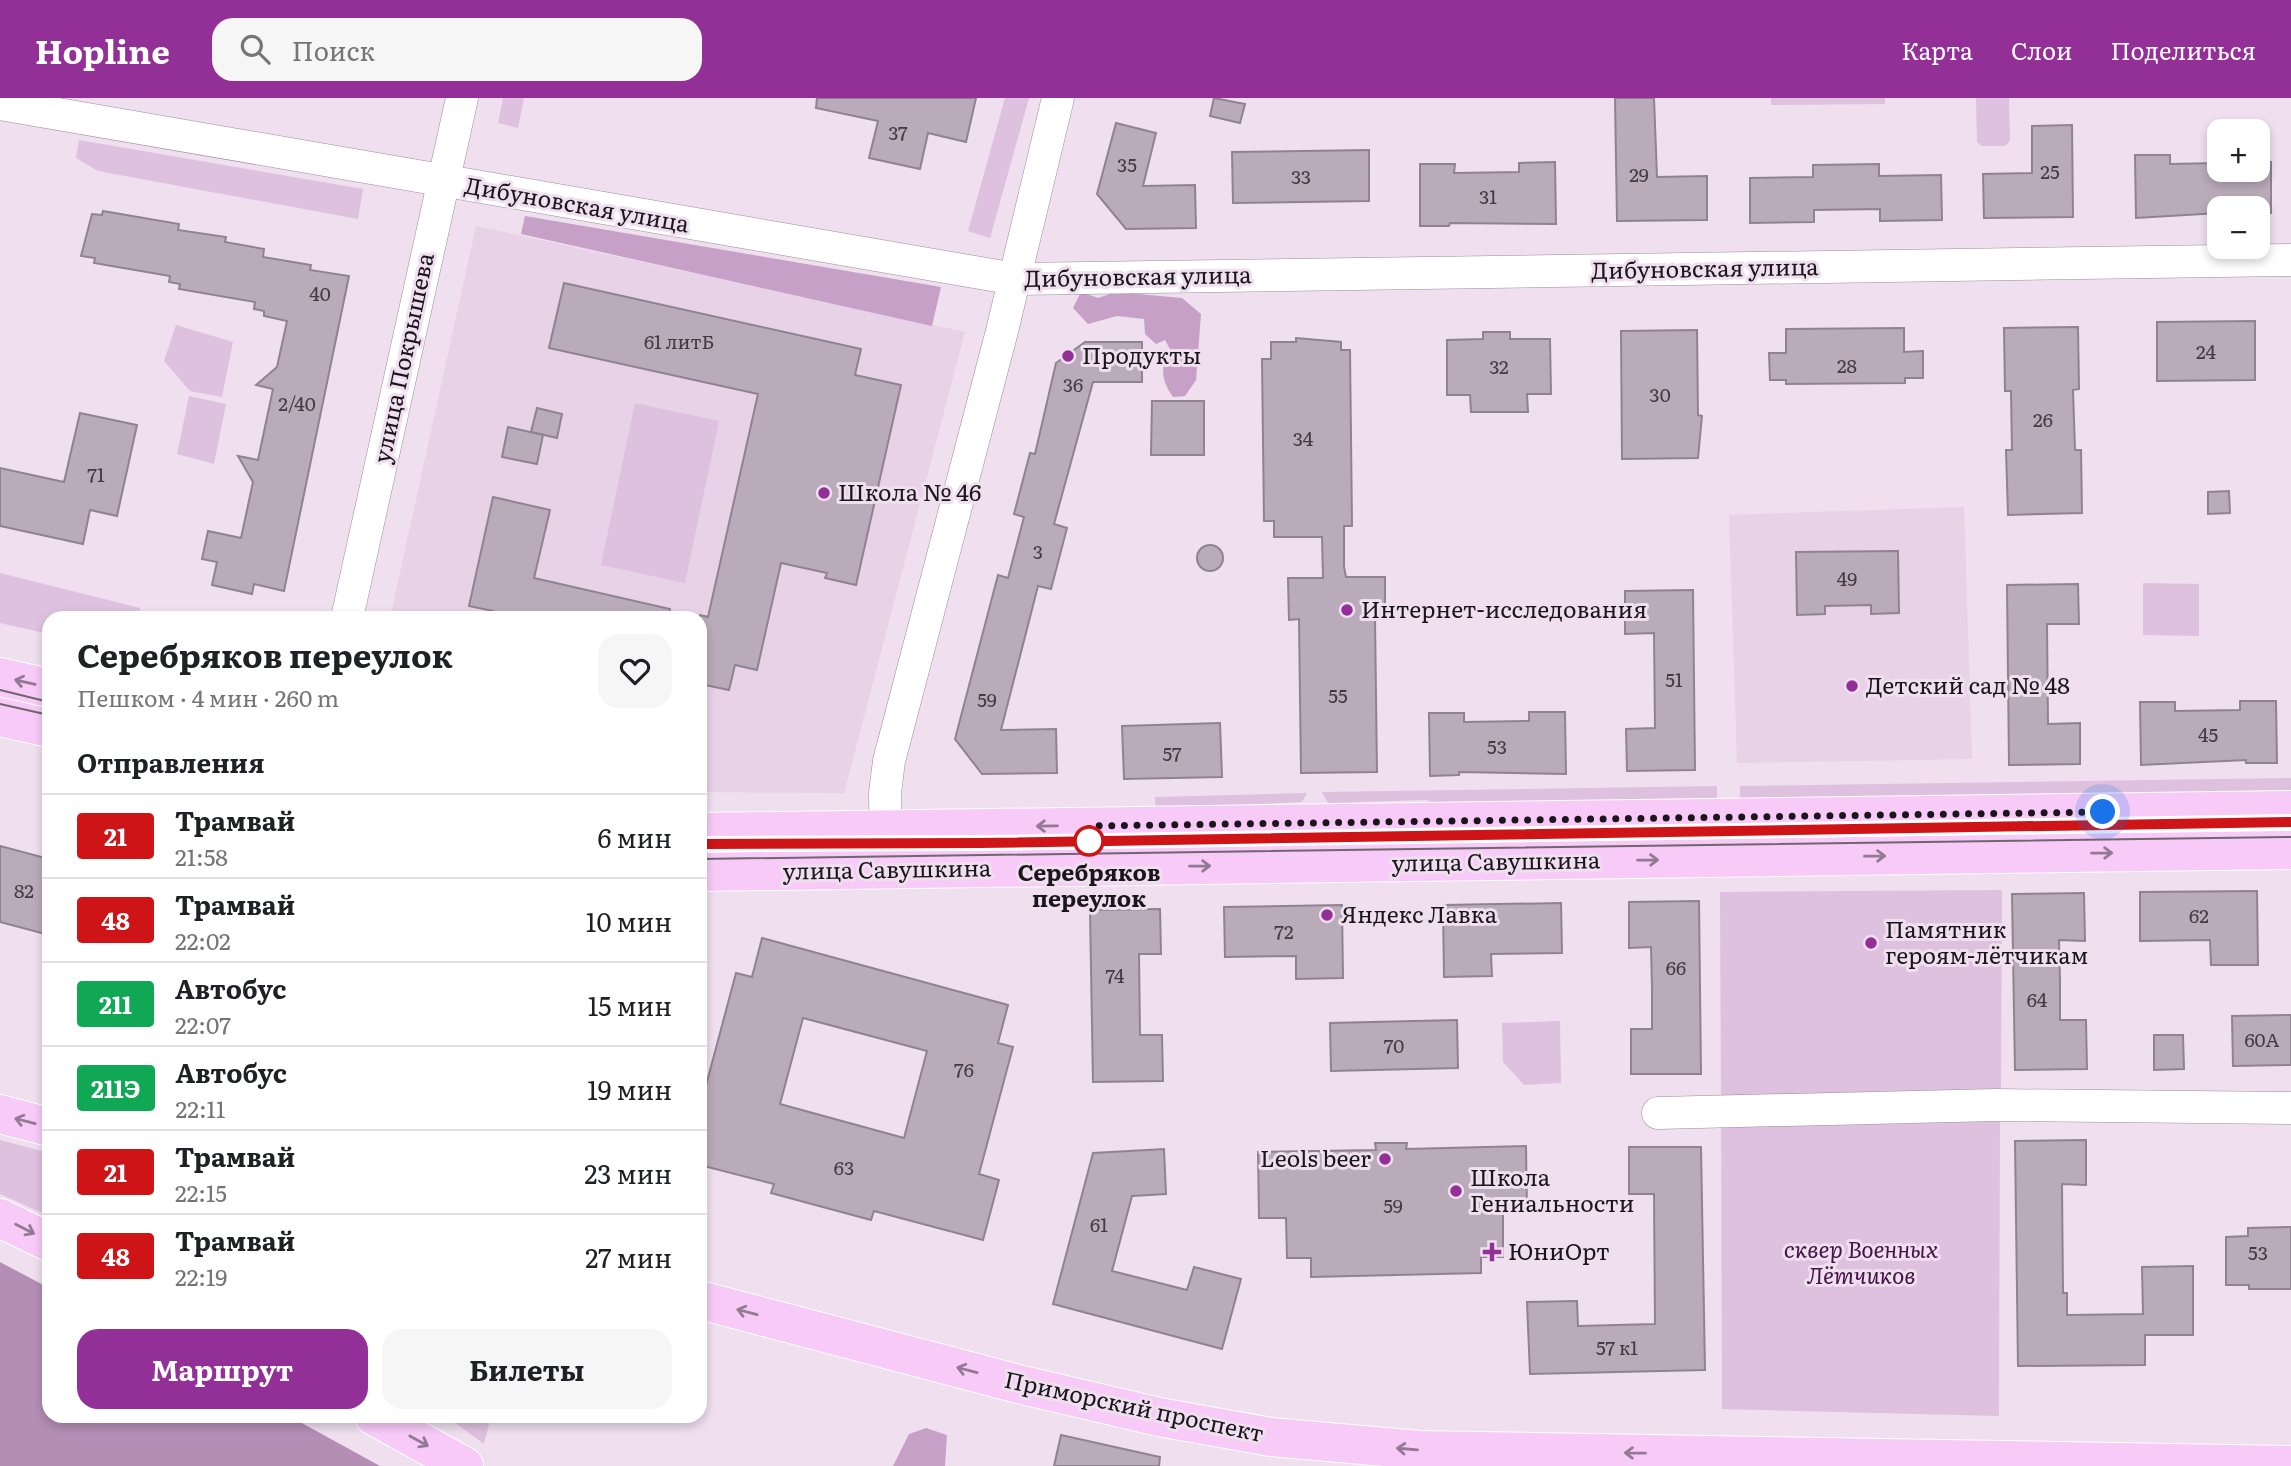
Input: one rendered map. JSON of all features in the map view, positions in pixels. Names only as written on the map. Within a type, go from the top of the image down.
[{"type":"main road","points":[[0,677],[42,686]]},
{"type":"main road","points":[[0,717],[42,726]]},
{"type":"main road","name":"улица Савушкина","points":[[707,832],[2291,810]]},
{"type":"main road","name":"улица Савушкина","points":[[707,872],[2291,850]]},
{"type":"main road","points":[[0,1114],[42,1125]]},
{"type":"main road","points":[[0,1218],[42,1239]]},
{"type":"main road","name":"Приморский проспект","points":[[707,1302],[1018,1384],[1159,1417],[1271,1437],[1419,1450],[2291,1465]]},
{"type":"main road","points":[[387,1423],[464,1466]]},
{"type":"street","name":"улица Покрышева","points":[[349,611],[462,98]]},
{"type":"street","points":[[886,869],[889,761],[1015,279],[1058,98]]},
{"type":"street","name":"Дибуновская улица","points":[[0,104],[1015,279],[2291,261]]},
{"type":"street","points":[[1658,1113],[1996,1105],[2291,1108]]},
{"type":"shaded area","points":[[525,216],[941,287],[932,326],[521,234]]},
{"type":"shaded area","points":[[476,226],[965,332],[844,793],[707,792],[707,611],[392,611]]},
{"type":"shaded area","points":[[1081,292],[1098,298],[1116,292],[1182,298],[1201,314],[1196,380],[1185,396],[1173,397],[1166,385],[1163,368],[1170,349],[1165,340],[1156,344],[1145,334],[1144,319],[1117,316],[1088,324],[1073,308]]},
{"type":"shaded area","name":"Детский сад № 48","points":[[1964,507],[1972,759],[1737,763],[1729,515]]},
{"type":"shaded area","points":[[0,1262],[42,1284],[42,1423],[302,1423],[380,1466],[0,1466]]},
{"type":"shaded area","points":[[926,1428],[947,1435],[945,1466],[893,1466],[909,1434]]},
{"type":"green space","points":[[503,98],[524,98],[518,128],[498,123]]},
{"type":"green space","points":[[1005,98],[1029,98],[990,238],[968,231]]},
{"type":"green space","points":[[1771,98],[1885,98],[1885,104],[1771,105]]},
{"type":"green space","points":[[1976,98],[2009,98],[2010,141],[2005,146],[1982,146],[1977,142]]},
{"type":"green space","points":[[79,140],[363,189],[358,219],[98,171],[76,158]]},
{"type":"green space","points":[[176,325],[233,342],[222,397],[190,391],[164,361]]},
{"type":"green space","points":[[189,396],[226,404],[214,464],[177,454]]},
{"type":"green space","points":[[635,403],[719,421],[685,583],[601,565]]},
{"type":"green space","points":[[0,573],[140,608],[139,611],[42,611],[42,632],[0,623]]},
{"type":"green space","points":[[2143,583],[2199,584],[2199,636],[2143,635]]},
{"type":"green space","points":[[2291,778],[2291,798],[1740,806],[1740,786]]},
{"type":"green space","points":[[1717,786],[1717,806],[1434,810],[1428,800],[1328,803],[1322,792]]},
{"type":"green space","points":[[1307,793],[1302,802],[1257,804],[1253,813],[1156,815],[1155,797]]},
{"type":"green space","points":[[2002,890],[2001,1089],[1721,1100],[1720,892]]},
{"type":"green space","points":[[1560,1021],[1561,1083],[1524,1085],[1503,1062],[1502,1023]]},
{"type":"green space","name":"сквер Военных Лётчиков","points":[[2000,1111],[1999,1416],[1722,1409],[1721,1123]]},
{"type":"green space","points":[[0,1140],[42,1151],[42,1213],[0,1194]]},
{"type":"green space","points":[[456,1423],[489,1423],[484,1444]]},
{"type":"building","points":[[817,98],[976,98],[966,142],[928,133],[920,169],[869,158],[878,121],[816,108]]},
{"type":"building","points":[[1214,98],[1245,104],[1240,123],[1210,116]]},
{"type":"building","points":[[1615,98],[1654,98],[1657,177],[1707,176],[1707,220],[1617,221]]},
{"type":"building","points":[[1116,123],[1156,133],[1143,186],[1195,185],[1196,228],[1126,229],[1097,194]]},
{"type":"building","points":[[2072,125],[2073,217],[1984,218],[1983,174],[2032,173],[2032,126]]},
{"type":"building","points":[[1369,150],[1369,201],[1233,203],[1232,152]]},
{"type":"building","points":[[2135,155],[2170,155],[2170,164],[2207,163],[2207,182],[2270,182],[2271,162],[2271,213],[2270,196],[2207,196],[2207,214],[2136,218]]},
{"type":"building","points":[[1555,162],[1556,224],[1450,223],[1449,226],[1420,226],[1420,164],[1455,164],[1454,173],[1519,172],[1519,163]]},
{"type":"building","points":[[1879,164],[1879,176],[1941,175],[1942,220],[1880,221],[1880,209],[1814,210],[1814,222],[1750,223],[1750,178],[1813,177],[1813,165]]},
{"type":"building","points":[[103,211],[179,224],[178,230],[226,237],[225,242],[264,249],[263,257],[311,265],[310,270],[349,276],[284,591],[254,584],[252,594],[212,585],[217,562],[202,559],[208,531],[241,538],[253,482],[238,456],[258,460],[273,389],[256,385],[277,367],[287,321],[264,316],[264,311],[254,309],[255,302],[179,289],[180,284],[169,282],[170,276],[94,263],[95,258],[81,256],[92,214],[102,215]]},
{"type":"building","points":[[564,283],[861,349],[855,375],[901,385],[856,585],[825,578],[827,573],[781,563],[757,670],[735,665],[729,690],[707,685],[707,617],[758,394],[549,348]]},
{"type":"building","points":[[2255,321],[2255,380],[2157,381],[2157,322]]},
{"type":"building","points":[[2078,327],[2079,389],[2073,390],[2075,450],[2081,450],[2082,513],[2008,515],[2006,450],[2012,450],[2011,391],[2005,391],[2004,328]]},
{"type":"building","points":[[1904,328],[1904,352],[1923,351],[1923,378],[1905,378],[1905,383],[1786,384],[1786,380],[1770,380],[1769,353],[1786,353],[1786,329]]},
{"type":"building","points":[[1697,330],[1698,415],[1702,416],[1698,458],[1622,459],[1621,331]]},
{"type":"building","points":[[1483,332],[1510,332],[1510,339],[1550,339],[1551,394],[1527,394],[1528,412],[1471,412],[1470,395],[1447,395],[1447,340],[1483,339]]},
{"type":"building","points":[[1296,338],[1341,342],[1341,350],[1350,350],[1352,526],[1344,526],[1344,567],[1346,577],[1385,577],[1385,619],[1375,619],[1377,772],[1301,773],[1299,619],[1289,620],[1288,578],[1323,578],[1322,537],[1274,537],[1274,521],[1264,521],[1262,359],[1271,359],[1271,342],[1296,342]]},
{"type":"building","points":[[1085,342],[1142,342],[1142,382],[1093,382],[1054,524],[1067,528],[1051,589],[1038,586],[1001,730],[1056,729],[1057,773],[982,774],[955,739],[998,575],[1008,578],[1024,517],[1014,514],[1030,453],[1035,454],[1056,363]]},
{"type":"building","points":[[1152,401],[1204,401],[1204,455],[1151,455]]},
{"type":"building","points":[[537,408],[562,414],[557,438],[531,432]]},
{"type":"building","points":[[80,413],[137,425],[117,516],[90,510],[83,544],[0,526],[0,468],[64,482]]},
{"type":"building","points":[[508,427],[543,435],[537,464],[502,457]]},
{"type":"building","points":[[2229,491],[2230,513],[2208,514],[2208,492]]},
{"type":"building","points":[[493,497],[550,510],[534,578],[670,609],[493,611],[469,606]]},
{"type":"building","points":[[1210,545],[1219,549],[1223,558],[1219,567],[1210,571],[1201,567],[1197,558],[1201,549]]},
{"type":"building","points":[[1898,551],[1899,613],[1871,614],[1871,605],[1825,606],[1825,614],[1797,615],[1796,552]]},
{"type":"building","points":[[2078,584],[2079,624],[2047,624],[2048,724],[2080,723],[2080,764],[2009,765],[2007,585]]},
{"type":"building","points":[[1693,590],[1695,770],[1627,771],[1626,729],[1655,728],[1654,633],[1625,634],[1625,591]]},
{"type":"building","points":[[2240,701],[2276,701],[2277,763],[2246,763],[2246,760],[2141,765],[2140,702],[2175,702],[2175,711],[2240,710]]},
{"type":"building","points":[[1529,712],[1565,712],[1566,774],[1459,772],[1459,775],[1430,776],[1429,713],[1464,713],[1464,722],[1529,721]]},
{"type":"building","points":[[1220,723],[1222,777],[1124,779],[1122,726]]},
{"type":"building","points":[[0,846],[42,857],[42,933],[0,922]]},
{"type":"building","points":[[2257,891],[2258,965],[2211,965],[2210,940],[2140,941],[2140,892]]},
{"type":"building","points":[[2084,893],[2085,941],[2059,940],[2060,1020],[2086,1020],[2087,1069],[2015,1070],[2012,894]]},
{"type":"building","points":[[1699,901],[1701,1074],[1631,1074],[1631,1029],[1652,1029],[1652,988],[1651,947],[1629,948],[1629,902]]},
{"type":"building","points":[[1561,903],[1562,953],[1491,954],[1492,976],[1444,977],[1443,905]]},
{"type":"building","points":[[1342,905],[1343,978],[1296,979],[1296,956],[1225,957],[1224,907]]},
{"type":"building","points":[[1160,909],[1161,954],[1139,954],[1140,1035],[1162,1035],[1163,1081],[1093,1082],[1090,910]]},
{"type":"building","points":[[762,938],[1008,1005],[998,1043],[1013,1047],[979,1174],[999,1180],[983,1240],[874,1211],[871,1220],[771,1193],[774,1184],[707,1167],[707,1082],[736,973],[752,977]],"holes":[[[803,1018],[927,1051],[904,1138],[780,1104]]]},
{"type":"building","points":[[2291,1015],[2291,1065],[2233,1066],[2232,1016]]},
{"type":"building","points":[[1457,1020],[1458,1068],[1331,1071],[1330,1023]]},
{"type":"building","points":[[2154,1035],[2183,1035],[2184,1069],[2154,1070]]},
{"type":"building","points":[[2086,1140],[2086,1185],[2062,1184],[2063,1293],[2067,1293],[2067,1315],[2143,1314],[2142,1267],[2193,1266],[2193,1335],[2145,1335],[2145,1365],[2018,1366],[2015,1141]]},
{"type":"building","points":[[1375,1143],[1407,1143],[1406,1149],[1526,1146],[1527,1213],[1503,1213],[1503,1257],[1481,1257],[1481,1273],[1311,1277],[1311,1258],[1287,1258],[1286,1218],[1259,1218],[1258,1152],[1376,1150]]},
{"type":"building","points":[[1629,1147],[1701,1147],[1705,1370],[1530,1374],[1527,1302],[1577,1301],[1578,1326],[1655,1324],[1654,1194],[1629,1194]]},
{"type":"building","points":[[1164,1149],[1166,1194],[1132,1196],[1112,1271],[1187,1290],[1194,1267],[1241,1279],[1222,1349],[1053,1304],[1093,1153]]},
{"type":"building","points":[[2291,1227],[2291,1289],[2249,1289],[2249,1285],[2226,1285],[2226,1237],[2248,1236],[2248,1228]]},
{"type":"building","points":[[1061,1435],[1160,1457],[1159,1466],[1054,1466]]},
{"type":"tram line","points":[[0,690],[42,700]]},
{"type":"tram line","points":[[0,704],[42,713]]},
{"type":"tram line","points":[[707,844],[979,843],[2291,822]]},
{"type":"tram line","name":"21","points":[[707,844],[979,843],[2291,822]]},
{"type":"tram line","points":[[707,859],[2291,837]]},
{"type":"place","name":"Продукты","points":[[1068,356]]},
{"type":"place","name":"Школа № 46","points":[[824,493]]},
{"type":"place","name":"Интернет-исследования","points":[[1347,610]]},
{"type":"place","name":"Детский сад № 48","points":[[1852,686]]},
{"type":"place","name":"Серебряков переулок","points":[[1089,841]]},
{"type":"place","name":"Яндекс Лавка","points":[[1327,915]]},
{"type":"place","name":"Памятник героям-лётчикам","points":[[1871,943]]},
{"type":"place","name":"Leols beer","points":[[1385,1159]]},
{"type":"place","name":"Школа Гениальности","points":[[1456,1191]]},
{"type":"place","name":"ЮниОрт","points":[[1492,1252]]},
{"type":"route","points":[[1089,841],[1089,826],[2103,812]]}]
